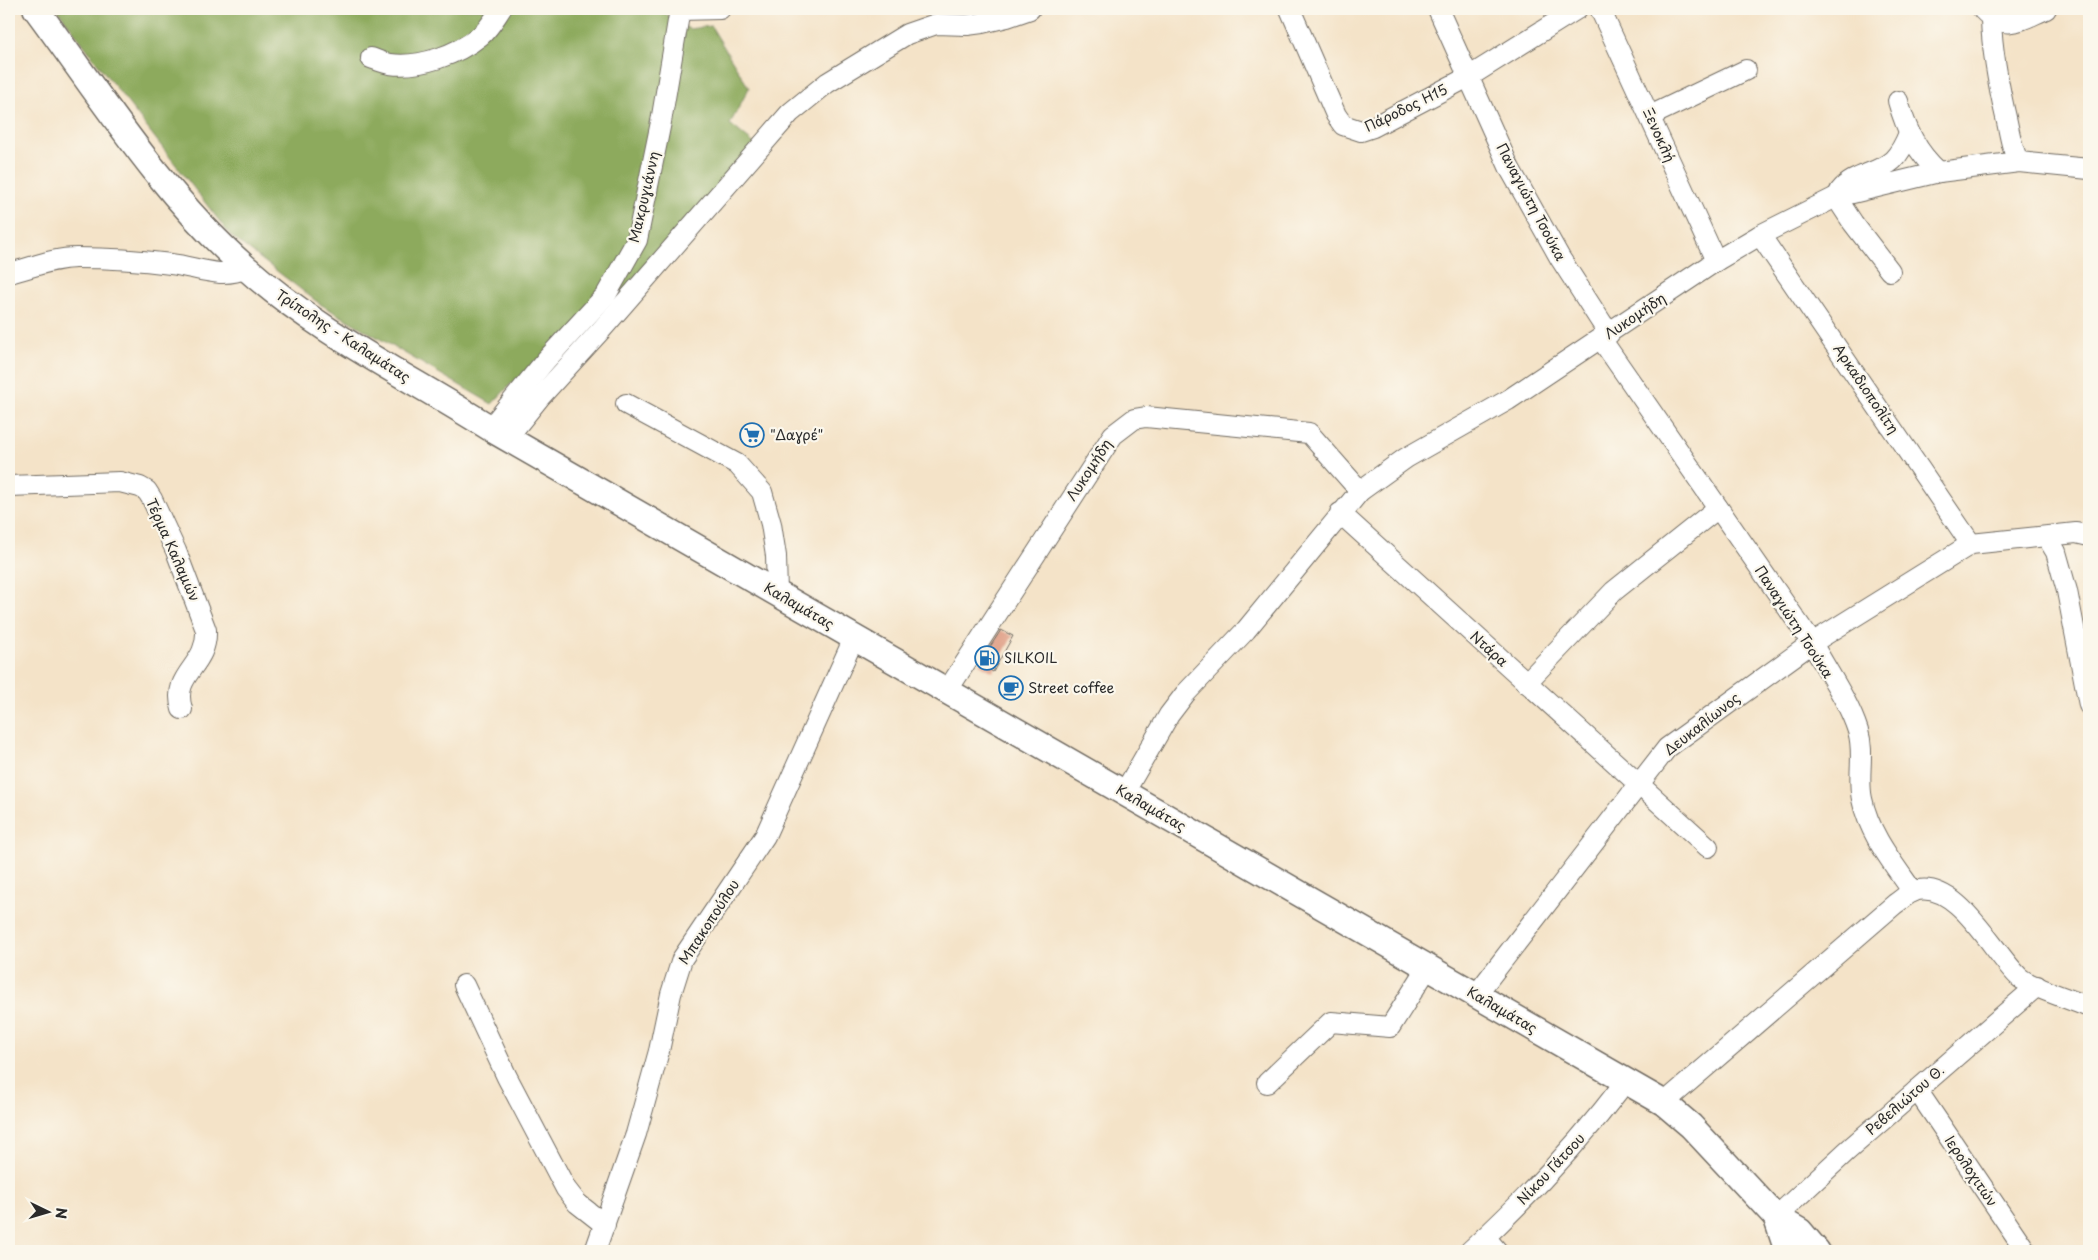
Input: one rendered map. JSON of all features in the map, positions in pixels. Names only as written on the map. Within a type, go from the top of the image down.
[{"type":"main road","name":"Τρίπολης - Καλαμάτας","points":[[36,9],[162,179],[207,232],[246,268],[277,294],[345,341],[499,433]]},
{"type":"main road","name":"Καλαμάτας","points":[[499,433],[1664,1103],[1691,1126],[1776,1217],[1800,1231],[1817,1251]]},
{"type":"main road","name":"Καλαμάτας","points":[[1776,1217],[1785,1244],[1791,1251]]},
{"type":"street","points":[[371,58],[389,64],[402,64],[448,54],[482,35],[501,9]]},
{"type":"street","points":[[680,9],[720,9]]},
{"type":"street","name":"Μακρυγιάννη","points":[[499,433],[546,360],[606,295],[637,240],[661,122],[680,9]]},
{"type":"street","points":[[499,433],[540,397],[602,329],[783,121],[827,83],[906,34],[936,24],[967,25],[1007,18],[1030,9]]},
{"type":"street","name":"Πάροδος Η15","points":[[1290,9],[1336,115],[1343,125],[1349,129],[1361,131],[1373,127],[1470,76],[1577,9]]},
{"type":"street","name":"Παναγιώτη Τσούκα","points":[[1438,9],[1470,76],[1510,169],[1605,337],[1718,508],[1812,643],[1842,697],[1858,732],[1861,748],[1862,799],[1870,824],[1879,842],[1912,892]]},
{"type":"street","name":"Ξενοκλή","points":[[1600,9],[1716,261]]},
{"type":"street","points":[[1987,14],[2001,23],[2008,23],[2046,9]]},
{"type":"street","points":[[1987,14],[2000,93],[2014,153],[2019,162]]},
{"type":"street","points":[[1650,116],[1746,70]]},
{"type":"street","points":[[1898,101],[1909,133],[1928,162],[1939,172]]},
{"type":"street","points":[[1836,197],[1846,184],[1892,161],[1900,153],[1909,133]]},
{"type":"street","points":[[1836,197],[1939,172],[2019,162],[2089,169]]},
{"type":"street","points":[[1836,197],[1853,223],[1890,271]]},
{"type":"street","name":"Λυκομήδη","points":[[1124,793],[1169,715],[1185,694],[1246,630],[1340,513],[1360,491],[1406,458],[1500,405],[1605,337],[1716,261],[1760,235],[1836,197]]},
{"type":"street","name":"Αρκαδιοπολίτη","points":[[1760,235],[1971,544]]},
{"type":"street","points":[[9,273],[52,261],[74,258],[172,264],[221,274],[236,273],[246,268]]},
{"type":"street","points":[[626,404],[737,464],[762,492],[771,524],[776,556],[777,593]]},
{"type":"street","name":"Λυκομήδη","points":[[947,691],[1113,434],[1134,420],[1146,417],[1170,418],[1309,433],[1360,491]]},
{"type":"street","name":"Τέρμα Καλαμών","points":[[9,486],[120,482],[140,486],[147,491],[176,551],[206,630],[207,643],[204,651],[182,684],[180,702],[182,709]]},
{"type":"street","points":[[1526,683],[1614,591],[1718,508]]},
{"type":"street","name":"Ντάρα","points":[[1340,513],[1708,847]]},
{"type":"street","points":[[1971,544],[2007,539],[2085,533]]},
{"type":"street","points":[[2047,537],[2056,552],[2068,591],[2089,705]]},
{"type":"street","name":"Δευκαλίωνος","points":[[1476,995],[1667,748],[1812,643],[1971,544]]},
{"type":"street","name":"Μπακοπούλου","points":[[596,1251],[645,1103],[665,1026],[671,994],[682,959],[766,836],[854,638]]},
{"type":"street","points":[[1664,1103],[1887,910],[1912,892],[1933,891],[1950,898],[1967,914],[2020,978],[2089,1007]]},
{"type":"street","points":[[1266,1082],[1331,1022],[1390,1027],[1428,967]]},
{"type":"street","points":[[464,985],[507,1077],[566,1189],[577,1203],[605,1225]]},
{"type":"street","name":"Ρεβελιώτου Θ.","points":[[1776,1217],[1847,1150],[2037,986]]},
{"type":"street","name":"Νίκου Γάτσου","points":[[1470,1251],[1491,1244],[1567,1155],[1626,1081]]},
{"type":"street","name":"Ιερολοχιτών","points":[[1917,1090],[2026,1251]]},
{"type":"green space","points":[[57,9],[661,9],[661,11],[689,29],[711,26],[749,88],[730,124],[757,146],[541,388],[512,383],[492,404],[320,304],[231,236]]},
{"type":"building","points":[[1001,630],[1013,636],[993,672],[979,664]]},
{"type":"place","name":"\"Δαγρέ\"","points":[[752,435]]},
{"type":"place","name":"SILKOIL","points":[[987,658]]},
{"type":"place","name":"Street coffee","points":[[1011,688]]}]
